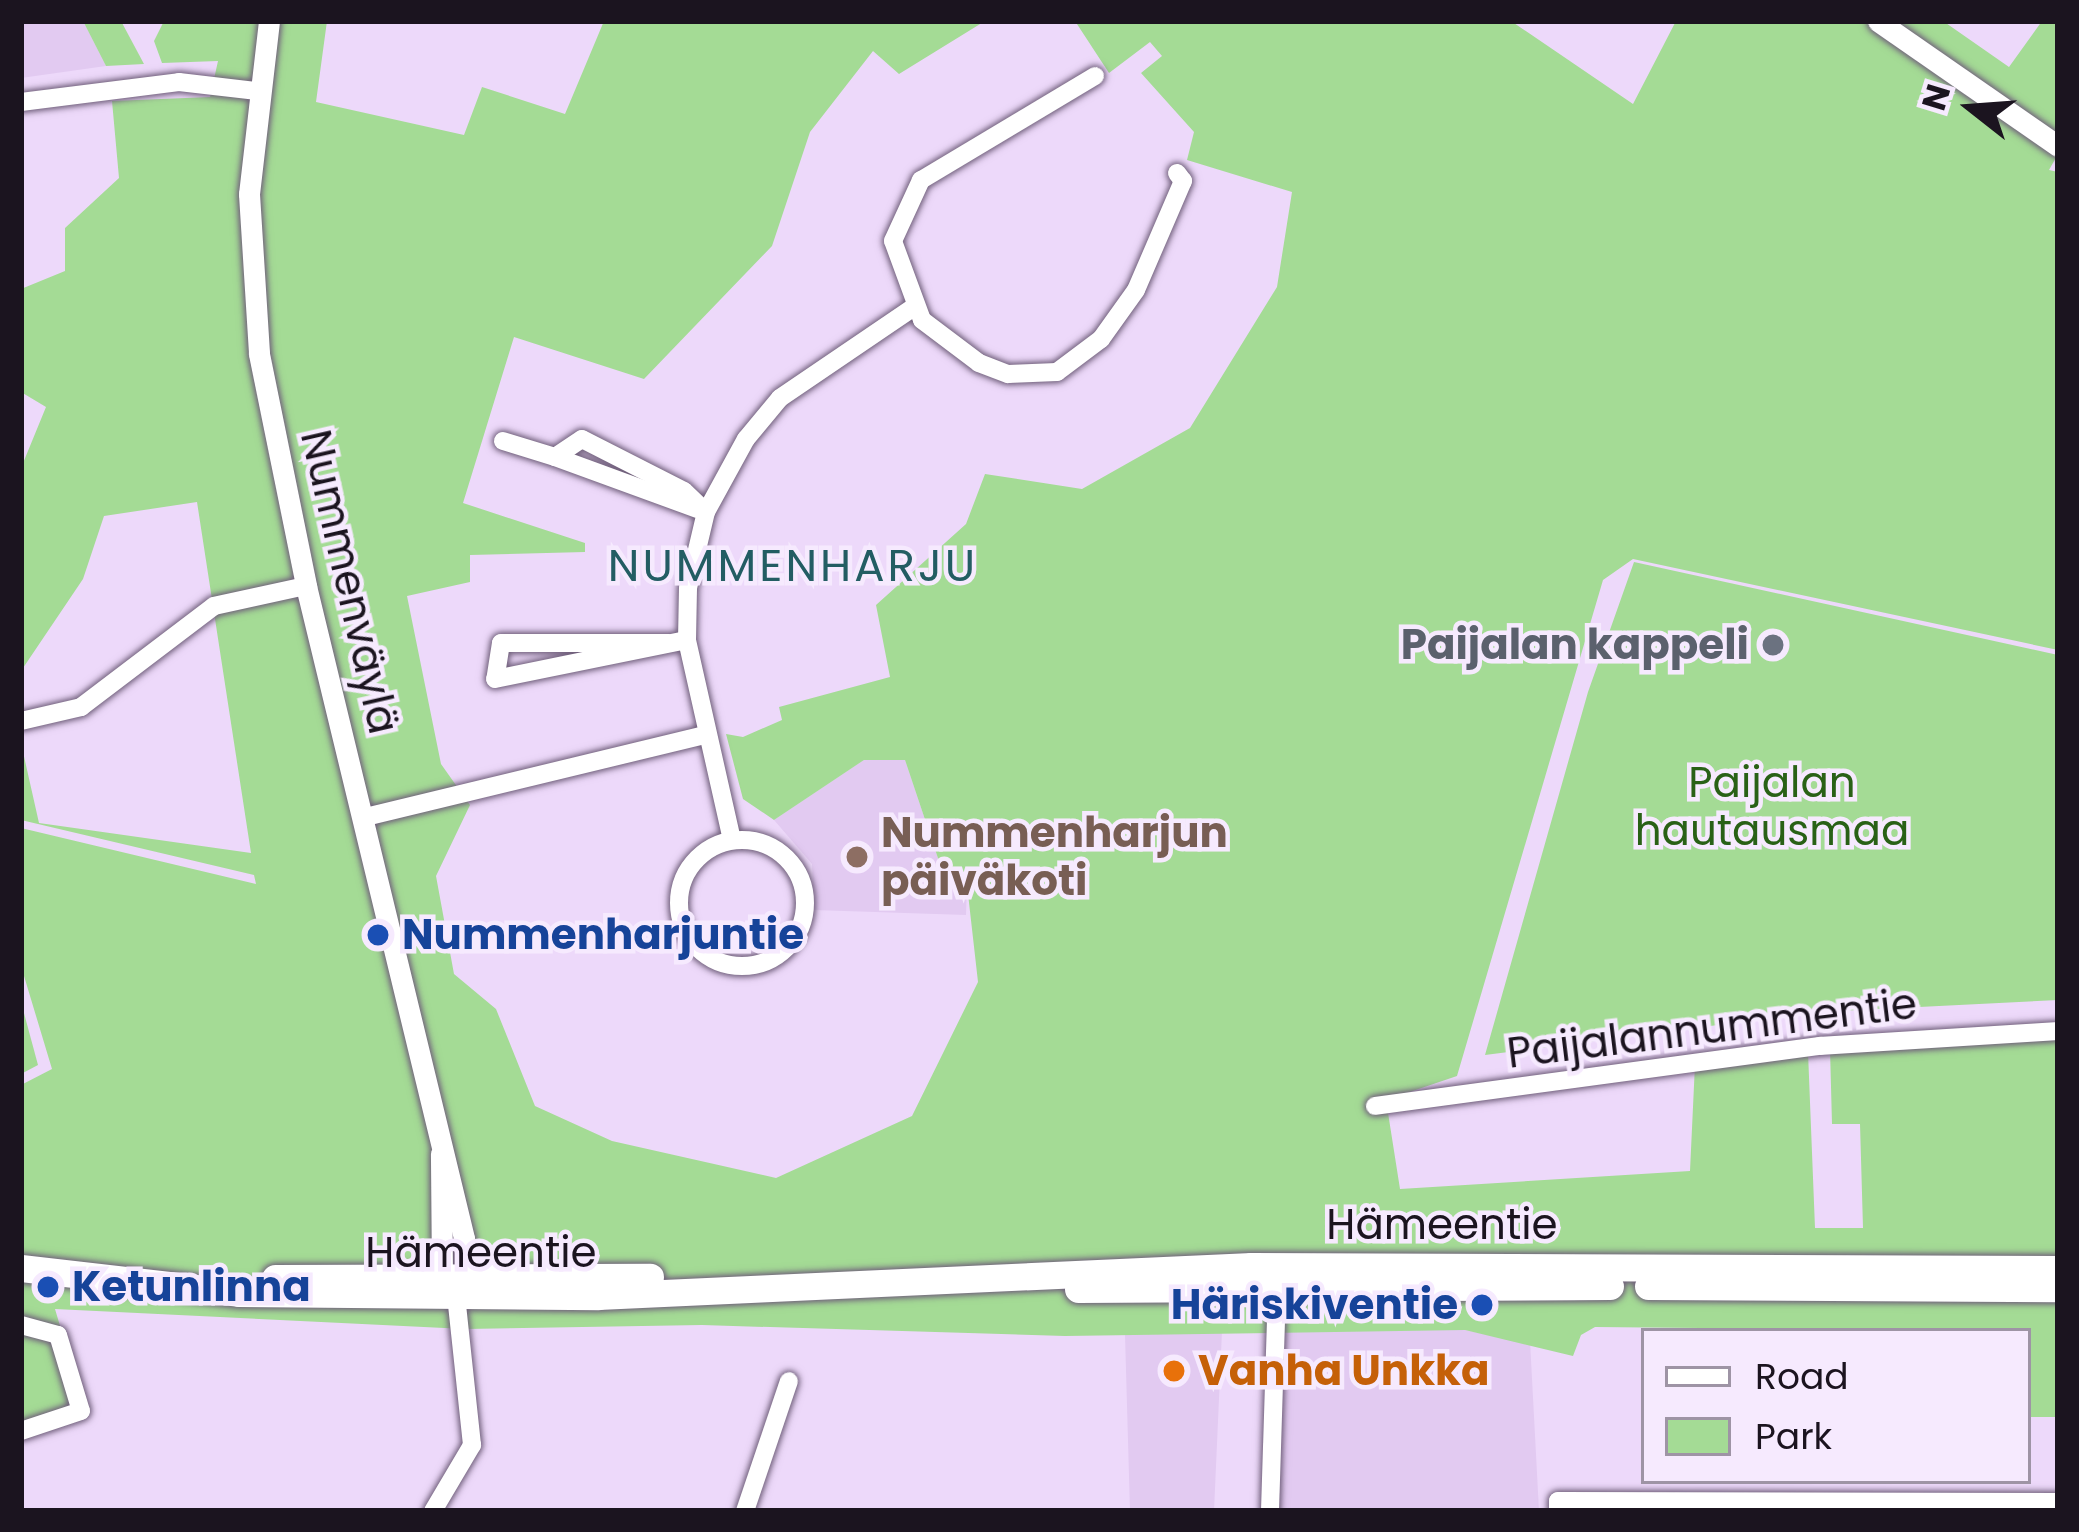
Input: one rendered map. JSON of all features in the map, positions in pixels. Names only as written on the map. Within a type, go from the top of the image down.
[{"type":"main road","name":"Hämeentie","points":[[21,1268],[163,1282],[813,1285],[2058,1269]]},
{"type":"main road","name":"Hämeentie","points":[[1276,1278],[2058,1288]]},
{"type":"street","name":"Nummenväylä","points":[[269,21],[257,91],[251,292],[306,586],[366,817],[441,1154],[456,1282]]},
{"type":"street","points":[[1878,21],[2058,146]]},
{"type":"street","points":[[1095,76],[921,181],[893,241],[914,307],[943,343],[1008,374],[1057,372],[1101,340],[1136,290],[1183,181],[1177,173]]},
{"type":"street","points":[[21,102],[179,82],[257,91]]},
{"type":"street","points":[[732,841],[678,642],[702,511],[746,439],[780,398],[914,307]]},
{"type":"street","points":[[503,441],[555,457],[582,439],[684,491],[702,511]]},
{"type":"street","points":[[21,721],[81,707],[214,606],[306,586]]},
{"type":"street","points":[[678,642],[586,661],[495,679],[501,643],[678,642]]},
{"type":"street","points":[[366,817],[705,735]]},
{"type":"street","points":[[732,841],[779,852],[801,880],[806,903],[789,946],[745,966],[707,956],[680,912],[691,866],[732,841]]},
{"type":"street","name":"Paijalannummentie","points":[[1375,1106],[1820,1046],[2058,1031]]},
{"type":"street","points":[[1270,1511],[1276,1278]]},
{"type":"street","points":[[434,1511],[472,1445],[456,1282]]},
{"type":"street","points":[[21,1325],[58,1335],[81,1412],[21,1431]]},
{"type":"street","points":[[746,1511],[789,1381]]},
{"type":"street","points":[[1558,1506],[2058,1502]]},
{"type":"shaded area","points":[[21,21],[83,21],[106,66],[21,78]]},
{"type":"shaded area","points":[[864,760],[905,760],[946,882],[967,885],[966,915],[814,910],[812,864],[774,820]]},
{"type":"shaded area","points":[[1283,1330],[1465,1330],[1530,1341],[1539,1511],[1274,1511]]},
{"type":"shaded area","points":[[1222,1331],[1214,1511],[1130,1511],[1125,1335]]},
{"type":"green space","points":[[83,21],[121,21],[144,64],[106,66]]},
{"type":"green space","points":[[164,21],[327,21],[316,102],[464,135],[482,87],[565,114],[604,21],[985,21],[899,74],[873,51],[810,132],[772,246],[644,379],[514,337],[463,503],[585,543],[585,552],[470,555],[470,582],[407,596],[441,764],[470,805],[436,876],[454,974],[496,1009],[535,1106],[612,1141],[776,1178],[912,1116],[978,982],[967,885],[946,882],[905,760],[864,760],[774,820],[743,799],[726,734],[743,737],[782,720],[779,707],[890,677],[876,605],[966,524],[985,474],[1082,489],[1190,428],[1277,287],[1292,192],[1187,160],[1194,132],[1141,73],[1162,56],[1150,42],[1109,73],[1075,21],[1511,21],[1633,104],[1676,21],[1943,21],[2009,67],[2042,21],[2058,21],[2058,154],[2049,170],[2058,172],[2058,650],[1633,559],[1603,580],[1457,1076],[1386,1100],[1400,1189],[1690,1171],[1695,1064],[1808,1052],[1815,1228],[1863,1228],[1860,1124],[1832,1124],[1830,1049],[2058,1038],[2058,1417],[2031,1417],[2031,1328],[1595,1327],[1581,1335],[1573,1356],[1465,1330],[1065,1336],[702,1325],[465,1329],[55,1309],[87,1417],[21,1431],[21,1085],[52,1069],[21,966],[21,828],[256,884],[254,875],[21,820],[21,743],[39,823],[251,853],[197,502],[104,516],[83,579],[21,671],[21,468],[46,407],[21,392],[21,289],[65,271],[65,228],[119,178],[112,101],[210,97],[218,61],[162,63],[154,41]]},
{"type":"green space","name":"Paijalan hautausmaa","points":[[1634,562],[2058,655],[2058,1000],[1819,1012],[1485,1055],[1588,692]]},
{"type":"green space","points":[[21,1002],[38,1065],[21,1074]]},
{"type":"place","name":"Paijalan kappeli","points":[[1773,645]]},
{"type":"place","name":"Nummenharjun päiväkoti","points":[[857,857]]},
{"type":"place","name":"Nummenharjuntie","points":[[378,935]]},
{"type":"place","name":"Ketunlinna","points":[[48,1287]]},
{"type":"place","name":"Häriskiventie","points":[[1482,1305]]},
{"type":"place","name":"Vanha Unkka","points":[[1174,1371]]},
{"type":"district","name":"NUMMENHARJU","points":[[793,566]]}]
